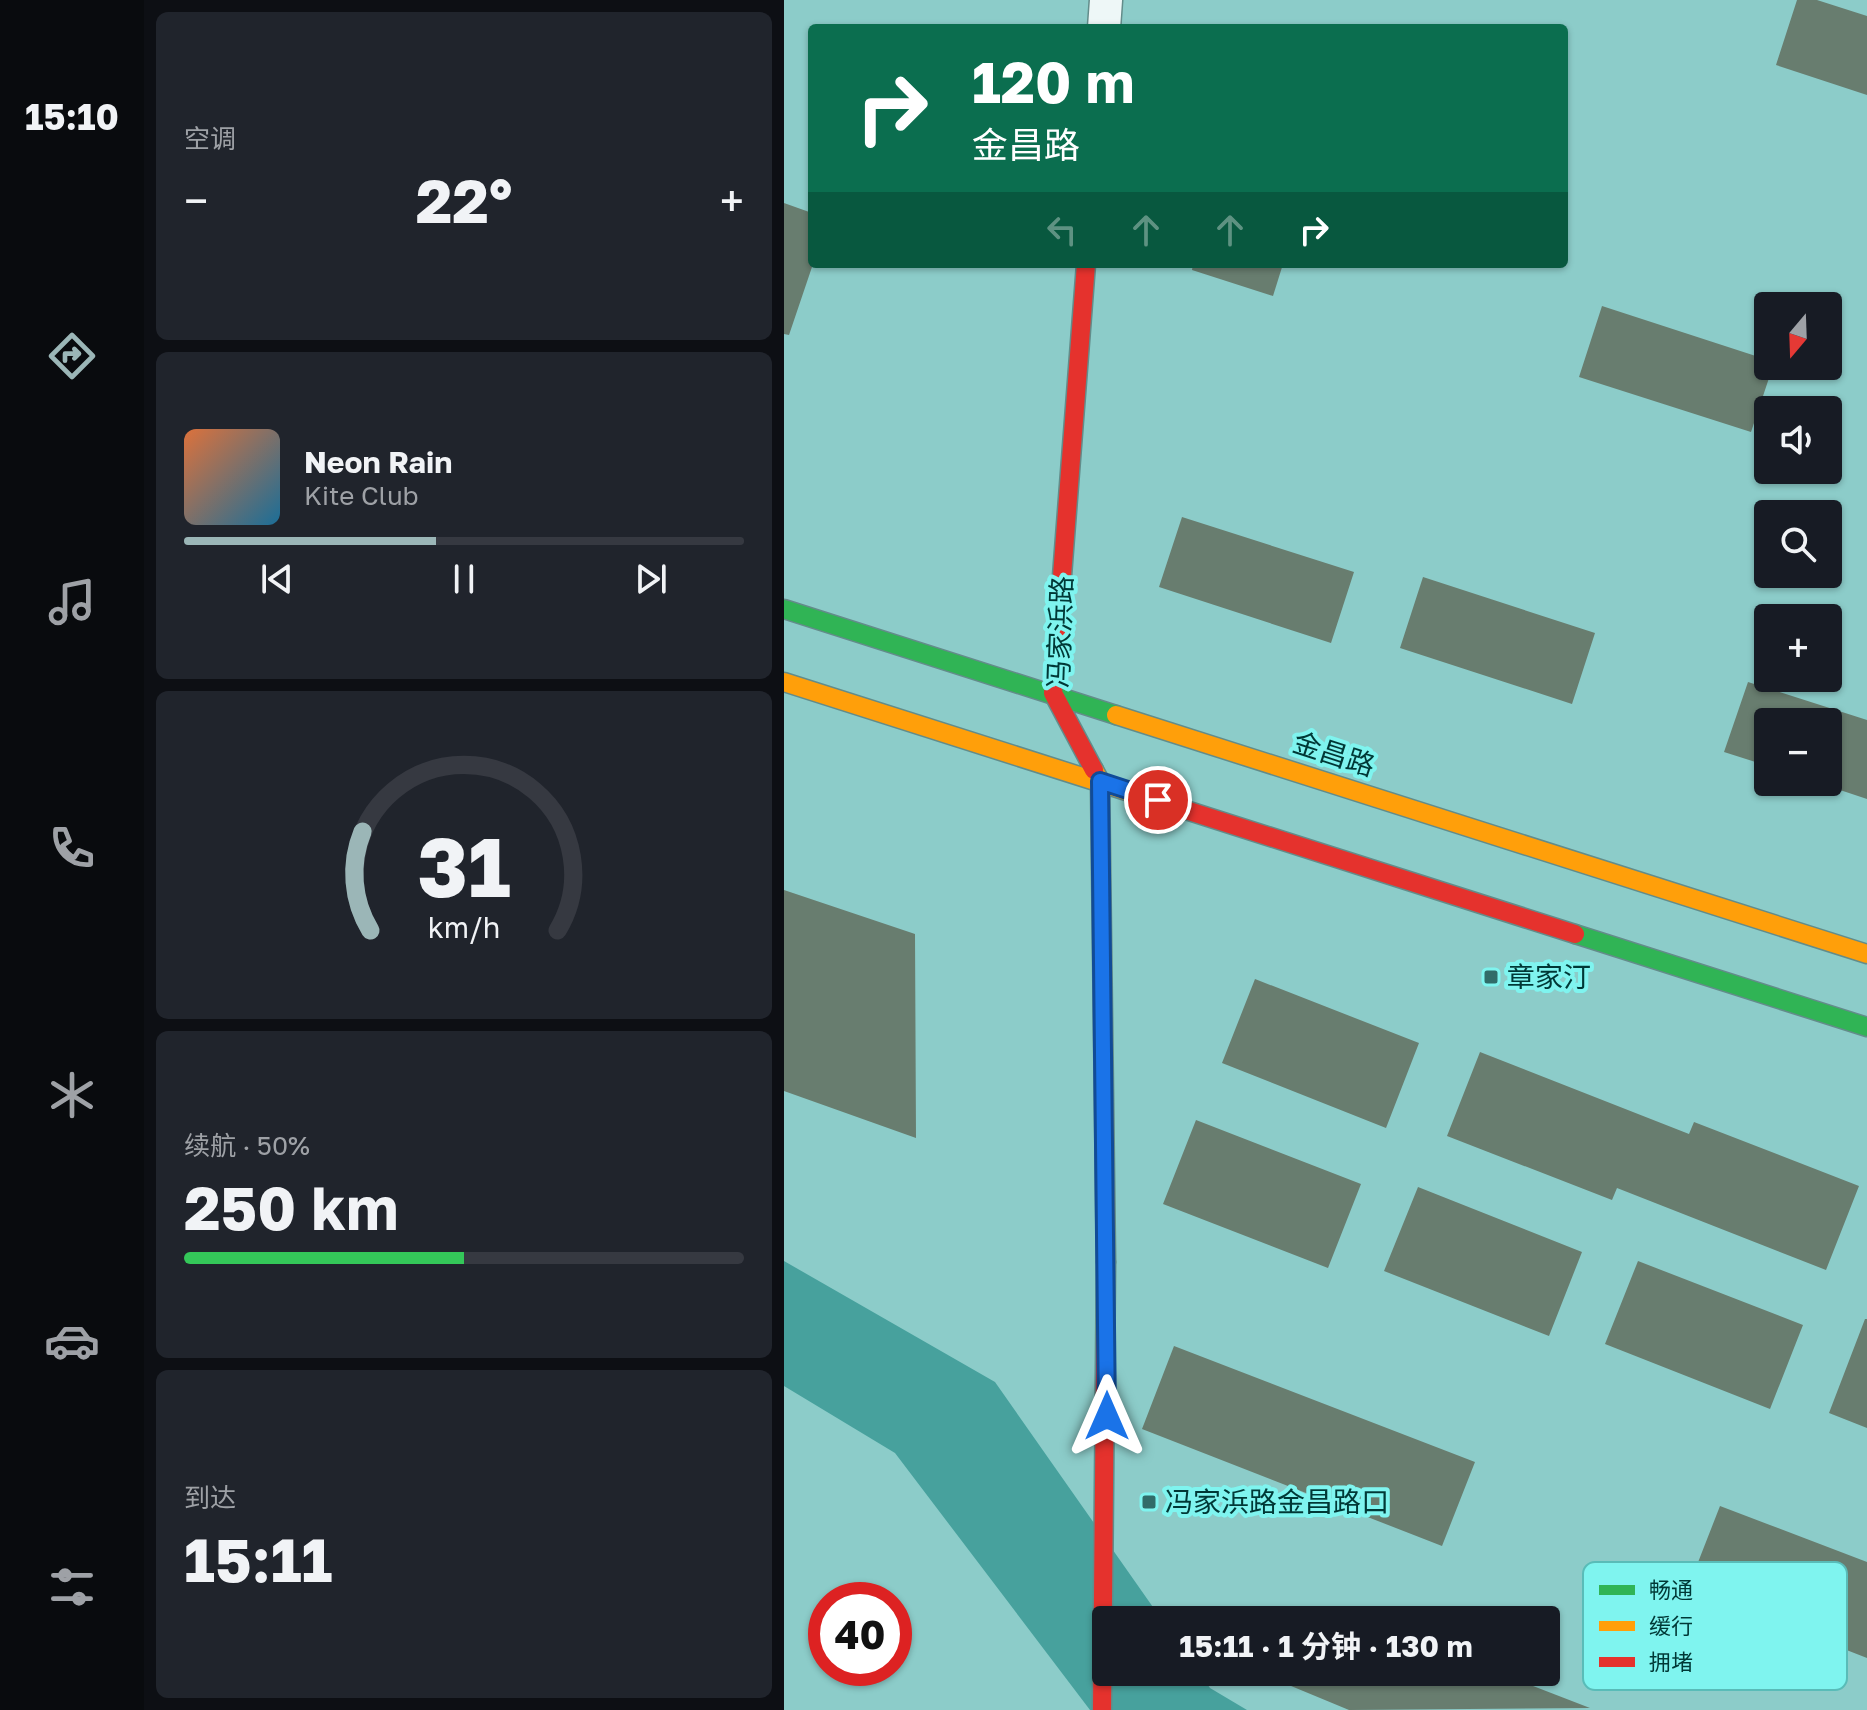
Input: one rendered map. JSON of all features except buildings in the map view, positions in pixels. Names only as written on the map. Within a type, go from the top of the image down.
[{"type":"main road","name":"冯家浜路","points":[[1086,268],[1053,693],[1100,781],[1106,1530],[1102,1710]]},
{"type":"main road","name":"金昌路","points":[[784,609],[1867,954]]},
{"type":"main road","points":[[784,682],[1867,1027]]},
{"type":"street","points":[[1104,24],[1106,0]]},
{"type":"water","points":[[784,1261],[995,1382],[1152,1606],[1092,1606],[1092,1686],[1209,1686],[1247,1710],[1090,1710],[895,1453],[784,1386]]},
{"type":"traffic: fast","points":[[784,609],[1116,715]]},
{"type":"traffic: fast","points":[[1575,934],[1867,1027]]},
{"type":"traffic: slow","points":[[784,682],[1142,796]]},
{"type":"traffic: slow","points":[[1116,715],[1867,954]]},
{"type":"traffic: slow","points":[[1094,770],[1100,781],[1106,1262]]},
{"type":"traffic: jam","points":[[1086,268],[1053,693],[1094,770]]},
{"type":"traffic: jam","points":[[1142,796],[1575,934]]},
{"type":"traffic: jam","points":[[1102,1710],[1106,1262]]},
{"type":"place","name":"章家汀","points":[[1491,977]]},
{"type":"place","name":"冯家浜路金昌路口","points":[[1149,1502]]},
{"type":"route","points":[[1107,1416],[1100,781],[1158,800]]}]
